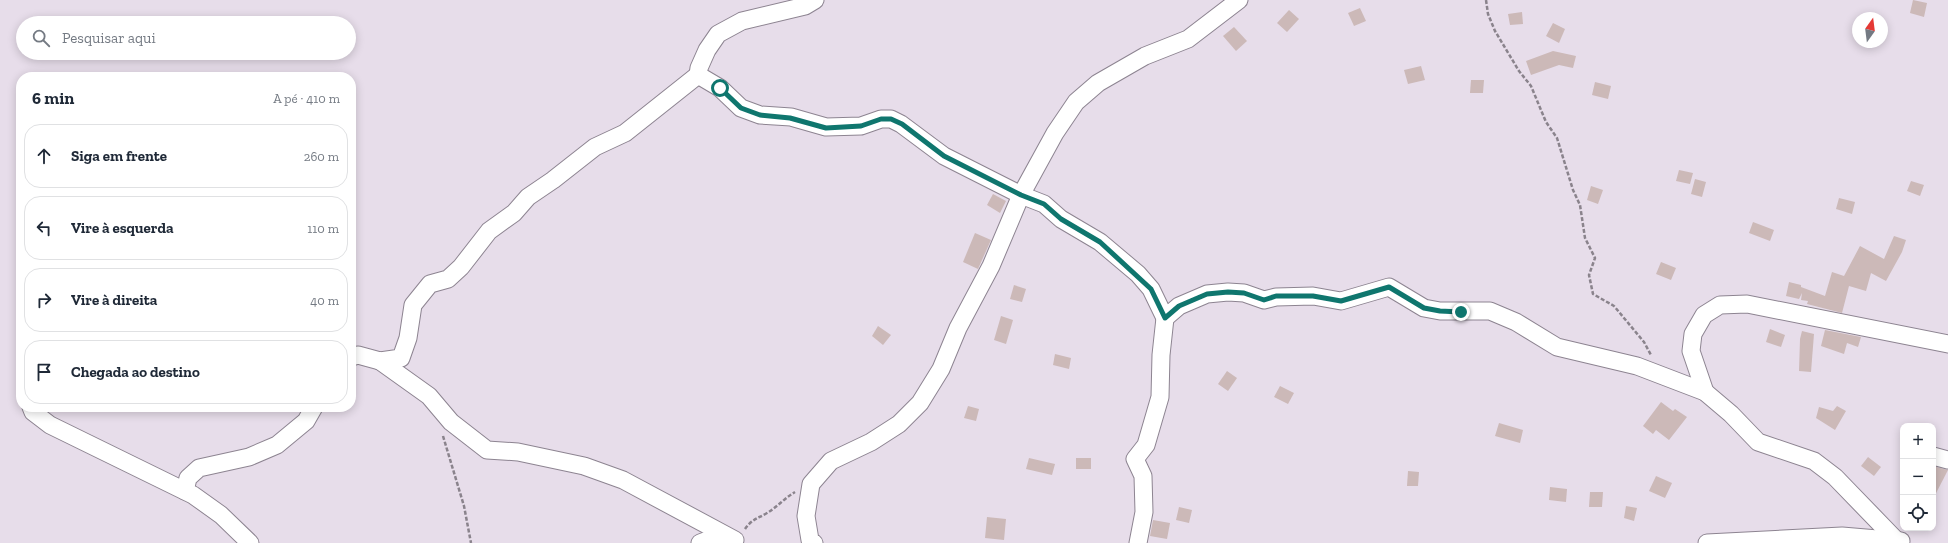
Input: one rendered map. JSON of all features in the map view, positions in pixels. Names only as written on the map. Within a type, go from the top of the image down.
[{"type":"street","points":[[380,361],[401,358],[408,338],[412,305],[430,284],[448,278],[461,267],[489,231],[514,213],[528,197],[553,180],[595,147],[625,132],[698,76],[699,68],[707,50],[718,34],[742,21],[805,6],[815,0]]},
{"type":"street","points":[[814,543],[810,540],[806,516],[811,484],[831,461],[871,442],[899,424],[920,403],[941,369],[958,328],[991,266],[1021,195],[1055,133],[1076,102],[1098,83],[1145,56],[1188,39],[1240,0]]},
{"type":"street","points":[[698,76],[720,88],[741,108],[760,115],[790,118],[826,128],[861,126],[881,119],[891,119],[902,124],[944,156],[1021,195],[1044,204],[1061,219],[1100,242],[1151,289],[1165,318],[1161,354],[1160,397],[1146,445],[1135,459],[1143,476],[1144,512],[1138,543]]},
{"type":"street","points":[[1165,318],[1179,306],[1207,294],[1228,292],[1244,293],[1264,300],[1276,296],[1313,296],[1341,301],[1389,287],[1424,308],[1440,311],[1461,312],[1490,311],[1516,322],[1557,347],[1637,366],[1705,392],[1731,414],[1758,442],[1814,461],[1835,477],[1901,542]]},
{"type":"street","points":[[1705,392],[1691,351],[1693,334],[1704,315],[1720,305],[1747,304],[1948,344]]},
{"type":"street","points":[[356,356],[380,361],[429,396],[451,422],[487,450],[518,452],[584,466],[623,480],[737,542]]},
{"type":"street","points":[[33,412],[50,425],[185,491],[221,515],[247,538],[250,543]]},
{"type":"street","points":[[185,491],[188,478],[198,468],[249,458],[277,445],[306,421],[311,412]]},
{"type":"street","points":[[1936,457],[1948,460]]},
{"type":"street","points":[[1707,543],[1842,536],[1901,542]]},
{"type":"street","points":[[700,543],[713,538],[737,542]]},
{"type":"path","points":[[1486,0],[1488,14],[1495,31],[1519,71],[1531,86],[1546,122],[1557,138],[1573,190],[1580,205],[1585,238],[1595,258],[1589,275],[1593,294],[1614,306],[1644,342],[1651,356]]},
{"type":"path","points":[[442,431],[464,506],[471,543]]},
{"type":"path","points":[[737,542],[750,521],[767,513],[782,500],[811,484]]},
{"type":"building","points":[[1913,0],[1927,3],[1924,17],[1910,13]]},
{"type":"building","points":[[1360,8],[1366,21],[1354,26],[1348,13]]},
{"type":"building","points":[[1289,10],[1299,19],[1287,32],[1277,23]]},
{"type":"building","points":[[1522,12],[1523,24],[1510,25],[1508,14]]},
{"type":"building","points":[[1553,23],[1565,29],[1559,43],[1546,36]]},
{"type":"building","points":[[1234,27],[1247,41],[1236,51],[1223,36]]},
{"type":"building","points":[[1553,51],[1576,56],[1573,68],[1559,65],[1531,75],[1526,61]]},
{"type":"building","points":[[1421,66],[1425,80],[1408,84],[1404,70]]},
{"type":"building","points":[[1471,80],[1484,80],[1483,93],[1470,93]]},
{"type":"building","points":[[1595,82],[1611,86],[1608,99],[1592,95]]},
{"type":"building","points":[[1679,170],[1693,173],[1690,184],[1676,181]]},
{"type":"building","points":[[1695,179],[1706,182],[1702,197],[1691,194]]},
{"type":"building","points":[[1911,181],[1924,185],[1920,196],[1907,191]]},
{"type":"building","points":[[1591,186],[1603,190],[1598,204],[1587,200]]},
{"type":"building","points":[[993,194],[1006,201],[1000,213],[987,205]]},
{"type":"building","points":[[1839,198],[1855,202],[1852,214],[1836,209]]},
{"type":"building","points":[[1753,222],[1774,230],[1770,241],[1749,233]]},
{"type":"building","points":[[975,233],[991,240],[978,269],[963,262]]},
{"type":"building","points":[[1894,236],[1906,240],[1902,252],[1886,281],[1871,273],[1866,291],[1849,286],[1842,313],[1807,304],[1808,301],[1801,300],[1802,293],[1799,299],[1786,296],[1789,282],[1801,285],[1801,287],[1825,296],[1832,272],[1844,276],[1860,246],[1884,259]]},
{"type":"building","points":[[1661,262],[1676,268],[1671,280],[1656,274]]},
{"type":"building","points":[[1014,285],[1026,289],[1022,302],[1010,299]]},
{"type":"building","points":[[1001,316],[1013,320],[1006,344],[994,340]]},
{"type":"building","points":[[878,326],[891,335],[883,345],[872,336]]},
{"type":"building","points":[[1770,329],[1785,335],[1781,347],[1766,342]]},
{"type":"building","points":[[1825,330],[1861,337],[1858,347],[1847,343],[1844,354],[1821,346]]},
{"type":"building","points":[[1802,331],[1814,334],[1811,372],[1799,371],[1800,339]]},
{"type":"building","points":[[1055,354],[1071,358],[1069,369],[1053,365]]},
{"type":"building","points":[[1227,371],[1237,378],[1228,391],[1218,384]]},
{"type":"building","points":[[1280,386],[1294,393],[1288,404],[1274,397]]},
{"type":"building","points":[[1661,402],[1673,411],[1675,409],[1687,417],[1669,440],[1656,430],[1653,434],[1643,426]]},
{"type":"building","points":[[968,406],[979,409],[976,421],[964,418]]},
{"type":"building","points":[[1837,406],[1846,411],[1835,430],[1816,418],[1819,407],[1833,411]]},
{"type":"building","points":[[1499,423],[1523,430],[1520,443],[1495,436]]},
{"type":"building","points":[[1868,457],[1881,467],[1874,476],[1861,466]]},
{"type":"building","points":[[1029,458],[1055,464],[1052,475],[1026,469]]},
{"type":"building","points":[[1076,458],[1091,458],[1091,469],[1076,469]]},
{"type":"building","points":[[1936,467],[1948,470],[1936,493]]},
{"type":"building","points":[[1408,471],[1419,472],[1418,486],[1407,486]]},
{"type":"building","points":[[1656,476],[1672,483],[1665,498],[1649,491]]},
{"type":"building","points":[[1550,487],[1567,489],[1566,502],[1549,500]]},
{"type":"building","points":[[1590,492],[1603,492],[1602,507],[1589,507]]},
{"type":"building","points":[[1626,506],[1637,508],[1634,521],[1624,518]]},
{"type":"building","points":[[1179,507],[1192,510],[1189,523],[1176,520]]},
{"type":"building","points":[[987,517],[1006,519],[1004,540],[985,538]]},
{"type":"building","points":[[1153,520],[1170,523],[1167,539],[1150,536]]},
{"type":"route","points":[[720,88],[741,108],[760,115],[790,118],[826,128],[861,126],[881,119],[891,119],[902,124],[944,156],[1021,195],[1044,204],[1061,219],[1100,242],[1138,274],[1151,289],[1165,318],[1179,306],[1207,294],[1228,292],[1244,293],[1264,300],[1276,296],[1313,296],[1341,301],[1389,287],[1424,308],[1440,311],[1461,312]]}]
